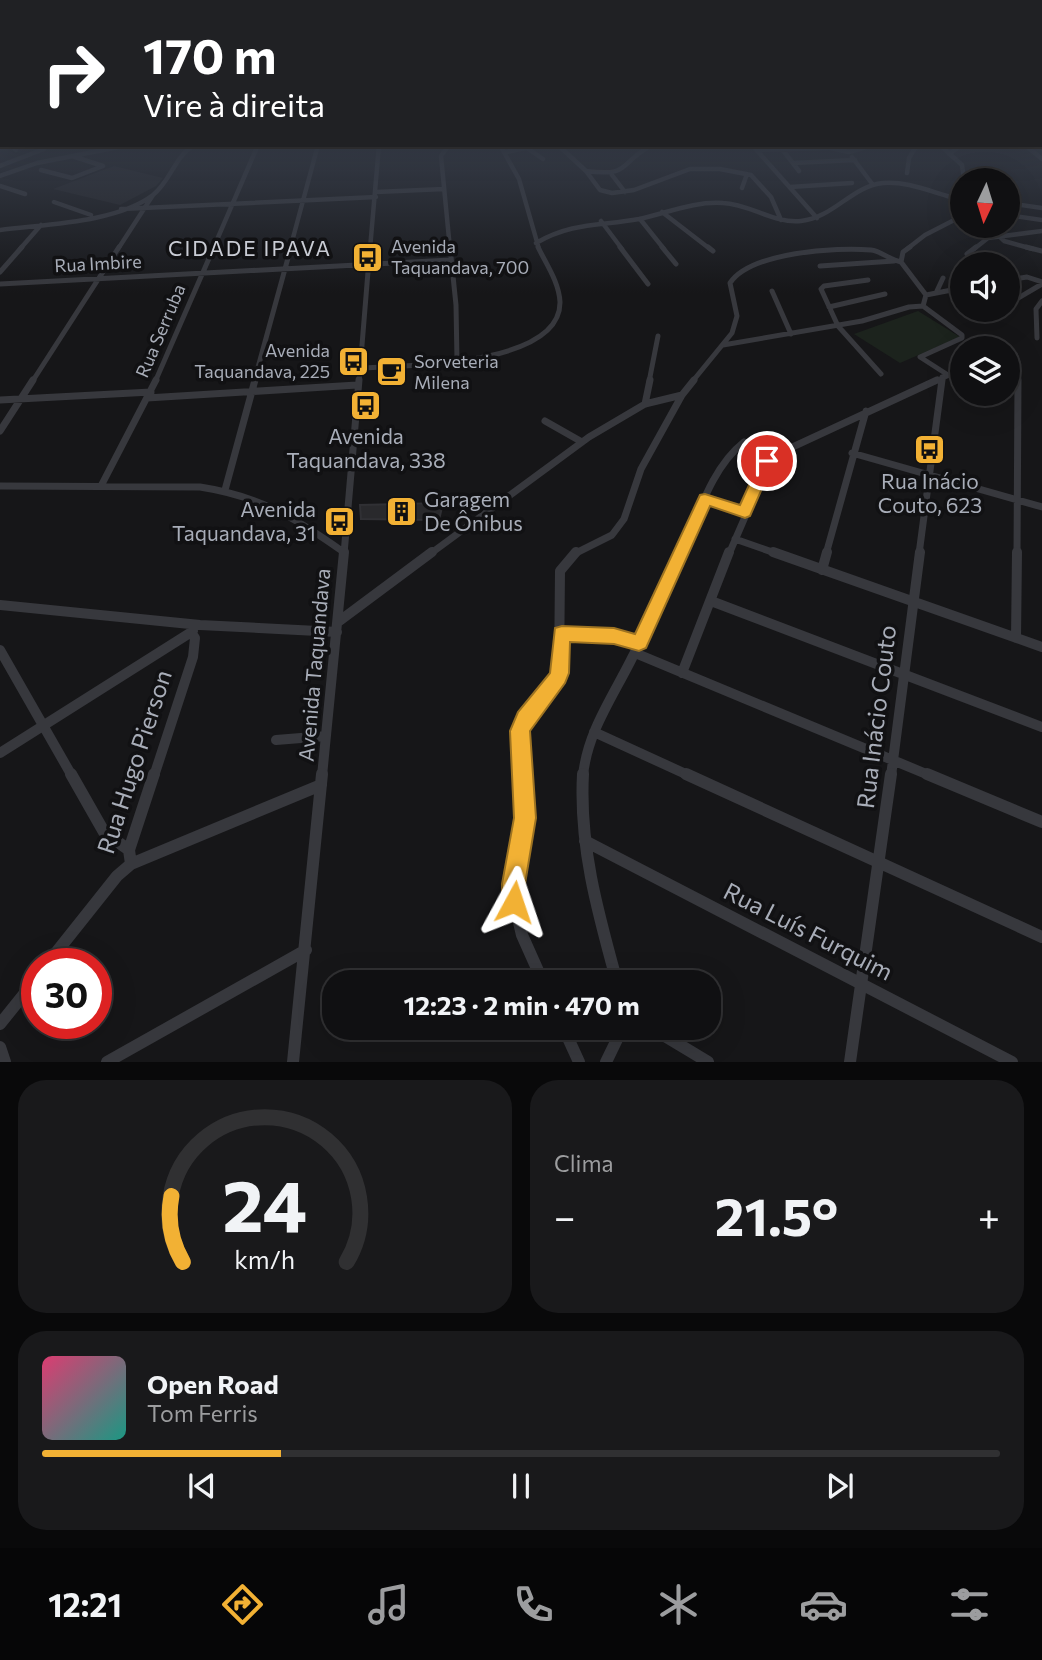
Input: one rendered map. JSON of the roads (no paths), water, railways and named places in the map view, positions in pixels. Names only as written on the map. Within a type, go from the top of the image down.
[{"type":"street","name":"Rua Serruba","points":[[101,485],[149,395],[235,194]]},
{"type":"street","points":[[225,490],[304,194]]},
{"type":"street","points":[[0,230],[93,216],[121,209],[302,201],[392,194]]},
{"type":"street","points":[[444,194],[456,305],[457,361]]},
{"type":"street","points":[[359,368],[490,356],[521,347],[553,322],[559,310],[558,299],[536,243],[523,194]]},
{"type":"street","points":[[768,194],[781,220]]},
{"type":"street","points":[[796,194],[817,218]]},
{"type":"street","points":[[536,243],[561,228],[640,219],[696,204],[736,204],[781,220],[817,218],[858,194]]},
{"type":"street","points":[[0,431],[96,278],[153,195]]},
{"type":"street","points":[[121,209],[153,195]]},
{"type":"street","name":"Avenida Taquandava","points":[[293,1062],[337,627],[376,195]]},
{"type":"street","points":[[54,202],[93,216]]},
{"type":"street","points":[[1020,205],[1042,208]]},
{"type":"street","points":[[662,212],[713,251]]},
{"type":"street","points":[[1020,217],[1042,220]]},
{"type":"street","points":[[640,219],[676,264]]},
{"type":"street","points":[[601,222],[648,284]]},
{"type":"street","points":[[926,295],[901,262],[901,256],[906,248],[950,223]]},
{"type":"street","points":[[0,272],[41,225]]},
{"type":"street","points":[[1020,234],[1042,231]]},
{"type":"street","points":[[969,252],[984,240],[995,238]]},
{"type":"street","points":[[1001,238],[1042,251]]},
{"type":"street","points":[[537,970],[528,950],[514,902],[513,884],[525,818],[518,743],[525,719],[555,683],[559,673],[562,634],[558,581],[560,571],[569,558],[618,529],[624,519],[641,469],[682,395],[733,333],[737,316],[730,283],[734,277],[779,257],[817,251],[873,250],[894,261]]},
{"type":"street","points":[[817,251],[835,264]]},
{"type":"street","name":"Rua Imbire","points":[[0,284],[450,260]]},
{"type":"street","points":[[820,266],[901,262]]},
{"type":"street","points":[[1020,278],[1027,277],[1042,283]]},
{"type":"street","points":[[936,293],[943,278]]},
{"type":"street","points":[[868,280],[822,287],[838,326],[881,374]]},
{"type":"street","points":[[1020,297],[1042,283]]},
{"type":"street","points":[[926,295],[950,290]]},
{"type":"street","points":[[772,291],[791,334]]},
{"type":"street","points":[[829,307],[885,295]]},
{"type":"street","points":[[923,306],[926,295]]},
{"type":"street","points":[[1037,338],[1039,326],[1036,309],[1042,301]]},
{"type":"street","points":[[723,345],[838,326],[909,307],[923,306],[962,335],[962,338],[920,357],[945,376]]},
{"type":"street","points":[[645,404],[658,336]]},
{"type":"street","points":[[682,673],[745,512],[771,457],[950,374]]},
{"type":"street","name":"Rua Inácio Couto","points":[[850,1062],[880,861],[945,376]]},
{"type":"street","points":[[0,400],[357,385]]},
{"type":"street","points":[[0,605],[196,628],[337,627],[582,442],[645,404],[682,395]]},
{"type":"street","points":[[1016,638],[1018,406]]},
{"type":"street","points":[[822,570],[852,453],[866,411]]},
{"type":"street","points":[[545,421],[582,442]]},
{"type":"street","points":[[614,970],[584,841],[583,771],[594,732],[637,648],[705,499],[730,453],[744,442]]},
{"type":"street","points":[[852,453],[1042,507]]},
{"type":"street","points":[[0,486],[101,485],[225,490],[265,500],[287,511],[342,551]]},
{"type":"street","points":[[705,499],[745,512]]},
{"type":"street","points":[[736,539],[1042,647]]},
{"type":"street","points":[[711,601],[1042,727]]},
{"type":"street","points":[[0,753],[196,628]]},
{"type":"street","name":"Rua Hugo Pierson","points":[[60,948],[117,877],[131,864],[129,850],[193,657],[196,628]]},
{"type":"street","points":[[562,634],[614,636],[682,673],[1042,822]]},
{"type":"street","points":[[0,650],[104,832],[129,850]]},
{"type":"street","points":[[594,732],[1042,937]]},
{"type":"street","points":[[275,740],[326,736]]},
{"type":"street","points":[[131,864],[321,785]]},
{"type":"street","name":"Rua Luís Furquim","points":[[584,841],[1012,1062]]},
{"type":"street","points":[[107,1062],[306,950]]},
{"type":"street","points":[[0,1024],[21,998]]},
{"type":"street","points":[[569,1040],[579,1062]]},
{"type":"street","points":[[606,1062],[617,1040]]},
{"type":"street","points":[[672,1040],[708,1062]]},
{"type":"street","points":[[0,1047],[5,1062]]},
{"type":"place","name":"Avenida Taquandava, 700","points":[[368,257]]},
{"type":"place","name":"Avenida Taquandava, 225","points":[[353,361]]},
{"type":"place","name":"Sorveteria Milena","points":[[391,372]]},
{"type":"place","name":"Avenida Taquandava, 338","points":[[366,405]]},
{"type":"place","name":"Rua Inácio Couto, 623","points":[[930,450]]},
{"type":"place","name":"Garagem De Ônibus","points":[[401,512]]},
{"type":"place","name":"Avenida Taquandava, 31","points":[[339,522]]},
{"type":"district","name":"CIDADE IPAVA","points":[[250,249]]}]
